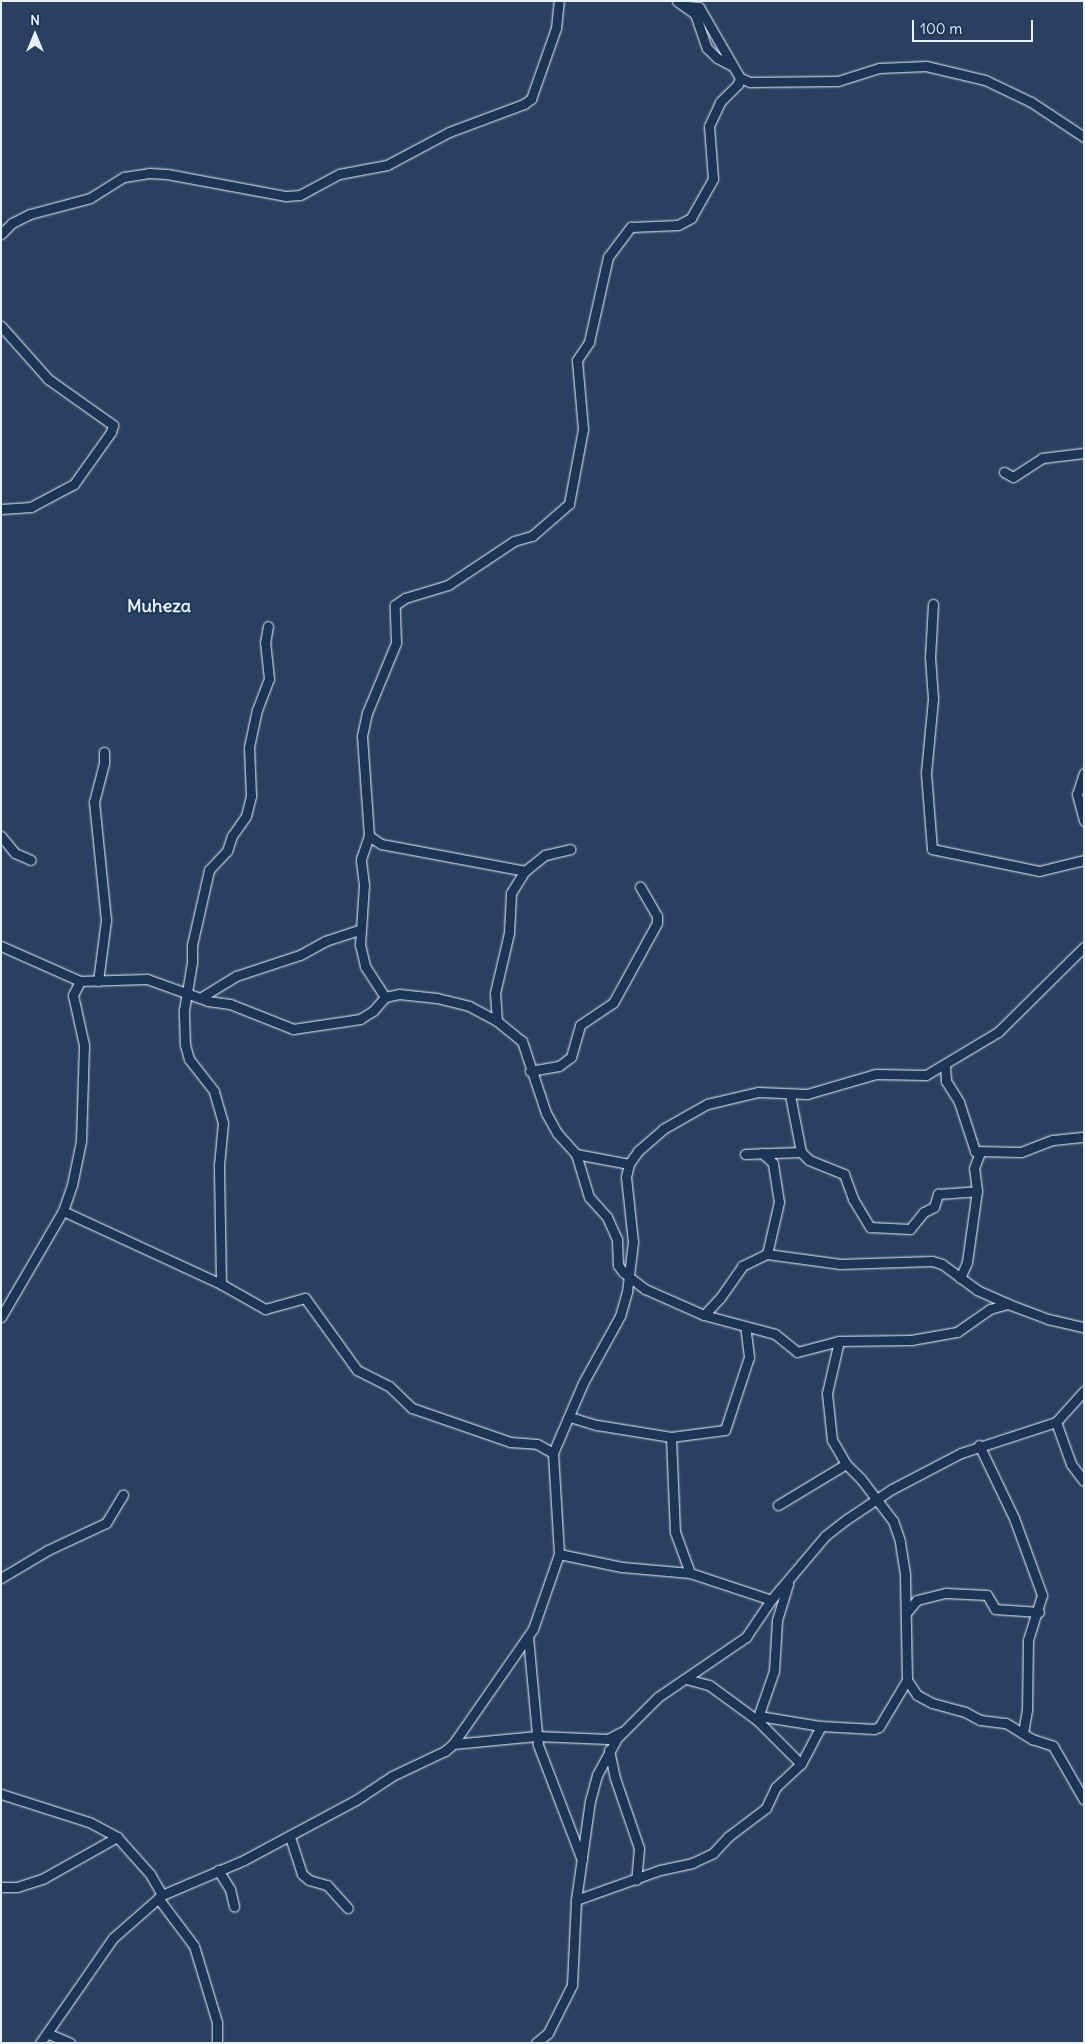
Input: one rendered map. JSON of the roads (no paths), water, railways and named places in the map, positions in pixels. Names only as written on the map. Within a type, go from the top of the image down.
[{"type":"street","points":[[1,234],[12,223],[30,214],[90,198],[124,177],[149,173],[167,174],[286,196],[300,195],[339,174],[387,165],[449,132],[524,104],[531,99],[556,28],[559,1]]},
{"type":"street","points":[[678,1],[688,6],[699,7],[740,78],[750,82],[838,81],[879,68],[926,66],[984,80],[1031,102],[1084,137]]},
{"type":"street","points":[[688,6],[696,17],[707,48],[717,58],[733,66]]},
{"type":"street","points":[[385,997],[365,966],[359,930],[364,885],[361,859],[369,836],[362,736],[367,713],[396,643],[395,605],[404,598],[448,585],[514,541],[532,536],[569,504],[583,429],[577,360],[590,342],[608,257],[631,227],[678,225],[691,218],[713,179],[710,126],[720,102],[738,84],[740,78]]},
{"type":"street","points":[[1,326],[48,379],[113,425],[112,432],[74,484],[31,507],[1,509]]},
{"type":"street","points":[[1004,472],[1012,478],[1042,458],[1084,453]]},
{"type":"street","points":[[933,604],[930,657],[933,698],[926,773],[932,849],[1039,871],[1084,860]]},
{"type":"street","points":[[221,1284],[219,1183],[223,1123],[214,1091],[189,1059],[185,1045],[187,992],[192,946],[208,870],[227,851],[236,827],[246,816],[251,796],[249,747],[256,710],[269,679],[265,643],[268,626]]},
{"type":"street","points":[[98,981],[106,920],[94,802],[104,763],[104,752]]},
{"type":"street","points":[[1084,773],[1077,794],[1084,820]]},
{"type":"street","points":[[1,836],[15,853],[31,860]]},
{"type":"street","points":[[369,836],[381,844],[524,870]]},
{"type":"street","points":[[497,1021],[495,993],[509,933],[511,894],[524,870],[545,855],[570,849]]},
{"type":"street","points":[[530,1071],[559,1066],[571,1057],[580,1025],[613,1003],[657,924],[657,916],[640,887]]},
{"type":"street","points":[[200,998],[236,976],[300,955],[325,941],[359,930]]},
{"type":"street","points":[[1,946],[80,982],[147,979],[200,998],[230,1004],[292,1029],[303,1030],[360,1019],[373,1011],[385,997],[413,994],[469,1006],[497,1021],[522,1041],[530,1071],[546,1112],[558,1133],[576,1154],[590,1197],[607,1217],[617,1239],[618,1265],[628,1277],[645,1289],[704,1315],[775,1334],[802,1352],[839,1341],[911,1340],[957,1332],[990,1309],[1008,1304]]},
{"type":"street","points":[[453,1744],[528,1637],[559,1554],[553,1453],[583,1383],[620,1316],[633,1242],[626,1188],[629,1164],[663,1129],[707,1104],[758,1092],[790,1095],[807,1094],[876,1074],[926,1075],[945,1066],[998,1032],[1084,947]]},
{"type":"street","points":[[1,1317],[63,1211],[72,1185],[81,1142],[84,1045],[73,995],[80,982]]},
{"type":"street","points":[[945,1066],[946,1081],[959,1102],[972,1146],[980,1152],[1021,1152],[1053,1140],[1084,1137]]},
{"type":"street","points":[[790,1095],[801,1152],[809,1160],[844,1174],[853,1200],[868,1225],[878,1229],[910,1229],[924,1212],[934,1207],[938,1194],[977,1191]]},
{"type":"street","points":[[745,1154],[801,1152]]},
{"type":"street","points":[[960,1278],[967,1262],[977,1191],[974,1168],[980,1152]]},
{"type":"street","points":[[762,1153],[772,1163],[779,1202],[767,1254]]},
{"type":"street","points":[[576,1154],[629,1164]]},
{"type":"street","points":[[63,1211],[221,1284],[265,1309],[305,1298],[357,1370],[389,1386],[412,1408],[510,1442],[537,1444],[553,1453]]},
{"type":"street","points":[[704,1315],[720,1298],[742,1266],[767,1254],[840,1264],[932,1261],[1008,1304],[1048,1319],[1084,1327]]},
{"type":"street","points":[[990,1309],[995,1296]]},
{"type":"street","points":[[570,1417],[597,1425],[671,1437],[721,1432],[728,1426],[730,1410],[749,1357],[745,1326]]},
{"type":"street","points":[[758,1718],[821,1726],[879,1727],[907,1680],[906,1614],[900,1541],[893,1521],[846,1464],[832,1440],[826,1392],[839,1341]]},
{"type":"street","points":[[536,2043],[548,2032],[572,1985],[576,1900],[590,1802],[598,1776],[610,1752],[626,1730],[658,1697],[746,1636],[770,1600],[789,1581],[826,1536],[877,1500],[979,1446],[1056,1422],[1084,1391]]},
{"type":"street","points":[[1056,1422],[1071,1464],[1084,1482]]},
{"type":"street","points":[[671,1437],[675,1532],[690,1573]]},
{"type":"street","points":[[979,1446],[1014,1518],[1037,1575],[1042,1595],[1039,1612],[1027,1646],[1027,1710],[1023,1732]]},
{"type":"street","points":[[778,1504],[846,1464]]},
{"type":"street","points":[[1,1578],[48,1550],[106,1523],[123,1495]]},
{"type":"street","points":[[559,1554],[622,1567],[690,1573],[770,1600]]},
{"type":"street","points":[[758,1718],[774,1671],[777,1620],[789,1581]]},
{"type":"street","points":[[906,1614],[911,1603],[916,1600],[946,1593],[987,1595],[995,1610],[1039,1612]]},
{"type":"street","points":[[528,1637],[537,1736],[583,1861]]},
{"type":"street","points":[[686,1679],[709,1685],[758,1718],[801,1764]]},
{"type":"street","points":[[907,1680],[918,1695],[932,1703],[965,1712],[980,1720],[1006,1723],[1053,1746],[1060,1752],[1084,1800]]},
{"type":"street","points":[[576,1900],[660,1870],[692,1863],[712,1853],[729,1836],[766,1808],[776,1787],[801,1764],[821,1726]]},
{"type":"street","points":[[54,2038],[113,1938],[160,1896],[290,1837],[453,1744],[537,1736],[608,1739],[626,1730]]},
{"type":"street","points":[[596,1739],[606,1744],[610,1752],[615,1778],[639,1848],[636,1880]]},
{"type":"street","points":[[1,1794],[89,1822],[117,1837],[150,1874],[160,1896],[194,1946],[217,2022],[217,2043]]},
{"type":"street","points":[[1,1887],[17,1887],[44,1878],[117,1837]]},
{"type":"street","points":[[290,1837],[302,1874],[309,1880],[327,1886],[348,1908]]},
{"type":"street","points":[[218,1870],[230,1889],[234,1907]]},
{"type":"street","points":[[40,2043],[54,2038],[70,2043]]},
{"type":"district","name":"Muheza","points":[[159,606]]}]
